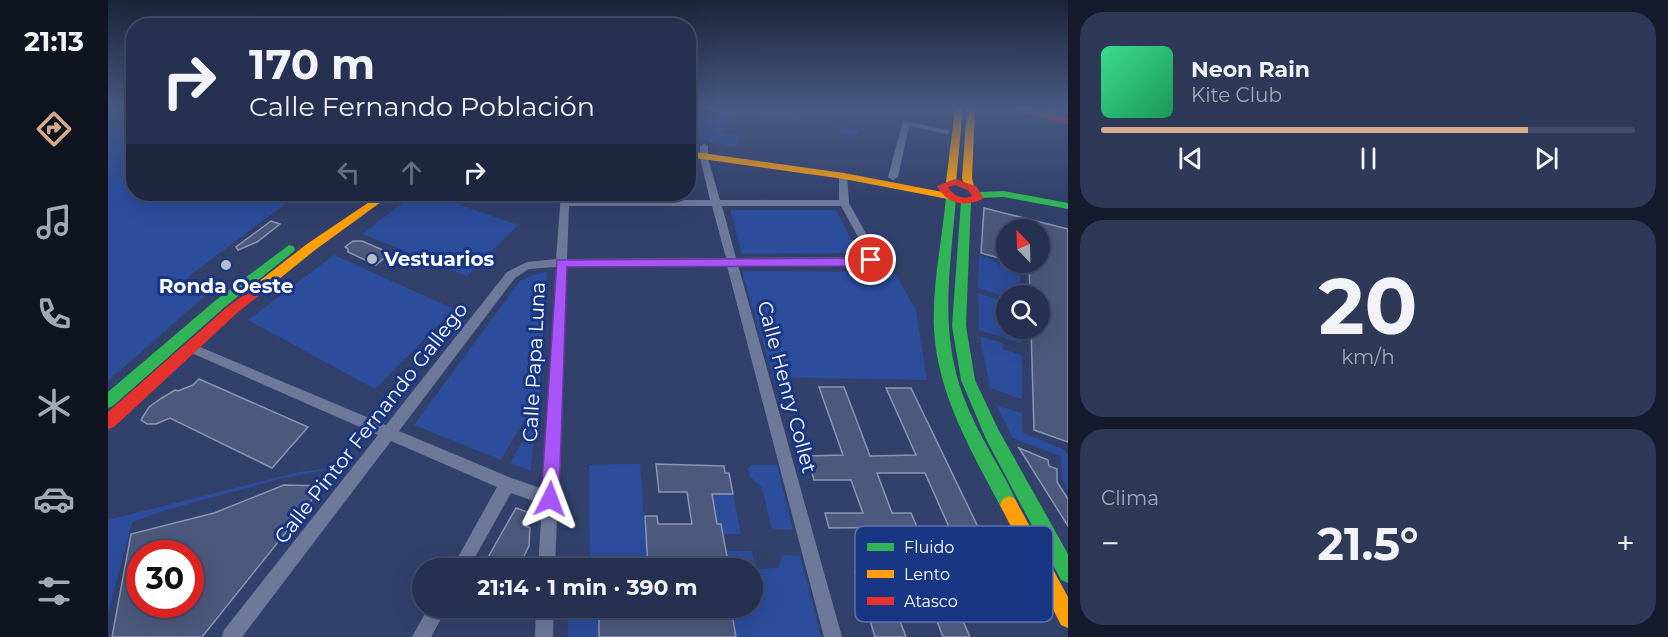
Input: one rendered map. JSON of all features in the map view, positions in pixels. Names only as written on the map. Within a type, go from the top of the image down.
[{"type":"main road","points":[[955,138],[949,190],[942,319],[943,347],[958,400],[984,458],[1020,526]]},
{"type":"main road","points":[[969,138],[967,178],[971,194],[959,326],[968,380],[994,438],[1042,526]]},
{"type":"main road","points":[[696,148],[844,176],[971,194],[1004,194],[1068,206]]},
{"type":"main road","points":[[696,152],[704,151],[893,177],[949,190]]},
{"type":"main road","points":[[108,401],[269,264],[360,201]]},
{"type":"main road","points":[[108,422],[231,311],[295,260],[377,201]]},
{"type":"main road","points":[[1053,546],[1068,573]]},
{"type":"main road","points":[[1053,589],[1068,618]]},
{"type":"street","points":[[893,177],[902,138]]},
{"type":"street","name":"Calle Henry Collet","points":[[704,151],[833,637]]},
{"type":"street","points":[[656,201],[844,203],[844,176]]},
{"type":"street","name":"Calle Papa Luna","points":[[547,558],[565,201]]},
{"type":"street","name":"Calle Pintor Fernando Gallego","points":[[231,637],[511,275],[540,263],[561,262],[866,262],[871,260],[873,255],[844,203]]},
{"type":"street","points":[[191,348],[507,484],[550,499]]},
{"type":"street","points":[[466,558],[507,484]]},
{"type":"street","points":[[421,637],[432,618]]},
{"type":"street","points":[[544,637],[545,618]]},
{"type":"shaded area","points":[[108,138],[126,138],[126,201],[289,201],[188,277],[205,296],[108,381]]},
{"type":"shaded area","points":[[696,138],[741,138],[736,147],[696,139]]},
{"type":"shaded area","points":[[405,201],[449,201],[518,225],[467,276],[362,234]]},
{"type":"shaded area","points":[[730,210],[836,210],[858,253],[742,254]]},
{"type":"shaded area","points":[[334,255],[454,309],[375,389],[248,320]]},
{"type":"shaded area","points":[[979,255],[992,259],[996,263],[996,273],[1020,273],[1021,285],[996,285],[996,294],[978,288]]},
{"type":"shaded area","points":[[742,271],[891,272],[896,275],[916,310],[927,380],[773,377]]},
{"type":"shaded area","points":[[547,272],[539,395],[501,460],[414,425],[520,281]]},
{"type":"shaded area","points":[[978,293],[996,299],[996,335],[979,330]]},
{"type":"shaded area","points":[[980,336],[1003,343],[1002,349],[1022,355],[1022,399],[990,388]]},
{"type":"shaded area","points":[[1008,339],[1021,339],[1021,343]]},
{"type":"shaded area","points":[[996,405],[1022,413],[1022,431],[1025,434],[1061,448],[1068,454],[1068,489],[1062,479],[1061,456],[1013,438]]},
{"type":"shaded area","points":[[535,419],[531,471],[510,463]]},
{"type":"shaded area","points":[[640,464],[647,558],[590,558],[589,465]]},
{"type":"shaded area","points":[[752,465],[777,465],[793,530],[773,529],[771,526],[762,487],[750,477],[748,468]]},
{"type":"shaded area","points":[[342,467],[283,478],[166,510],[132,522],[108,614],[108,520],[299,472]]},
{"type":"shaded area","points":[[712,494],[733,494],[741,534],[721,534],[721,525],[717,524]]},
{"type":"shaded area","points":[[724,551],[752,551],[754,558],[727,558]]},
{"type":"shaded area","points":[[783,555],[800,556],[821,637],[736,637],[733,618],[763,618],[763,569],[778,568]]},
{"type":"shaded area","points":[[568,618],[599,618],[599,637],[568,637]]},
{"type":"building","points":[[984,208],[1028,219],[996,219],[996,257],[981,253]]},
{"type":"building","name":"Ronda Oeste","points":[[271,221],[280,224],[257,242],[238,250],[236,247]]},
{"type":"building","points":[[1050,224],[1068,229],[1068,442],[1034,430],[1031,339],[1050,339],[1050,285],[1030,285],[1029,273],[1050,273]]},
{"type":"building","name":"Vestuarios","points":[[353,241],[362,241],[390,253],[376,265],[348,252],[345,247]]},
{"type":"building","points":[[199,379],[308,427],[272,468],[170,418],[156,424],[147,424],[141,420],[149,407],[175,390],[193,385]]},
{"type":"building","points":[[819,387],[844,387],[870,456],[916,455],[886,388],[911,388],[978,526],[949,526],[925,473],[877,473],[892,513],[911,513],[917,526],[829,528],[825,513],[863,513],[851,480],[814,480],[807,456],[843,455]]},
{"type":"building","points":[[1019,448],[1048,460],[1049,466],[1057,469],[1057,482],[1068,499],[1068,526]]},
{"type":"building","points":[[656,464],[724,466],[725,473],[729,473],[733,494],[712,494],[717,524],[721,524],[727,558],[647,558],[645,516],[657,516],[658,524],[692,524],[687,492],[659,492]]},
{"type":"building","points":[[284,485],[323,486],[202,637],[112,637],[126,561],[126,618],[204,618],[204,540],[130,540],[131,534],[214,513]]},
{"type":"building","points":[[516,508],[530,513],[524,525],[530,528],[529,546],[523,558],[488,558]]},
{"type":"building","points":[[599,618],[733,618],[736,637],[599,637]]},
{"type":"building","points":[[870,622],[900,622],[906,637],[875,637]]},
{"type":"building","points":[[937,622],[963,622],[970,637],[943,637]]},
{"type":"traffic: fast","points":[[978,195],[1004,194],[1068,206]]},
{"type":"traffic: fast","points":[[951,197],[941,297],[944,353],[957,399],[976,442],[1009,505]]},
{"type":"traffic: fast","points":[[966,201],[959,326],[968,380],[992,434],[1042,526]]},
{"type":"traffic: fast","points":[[108,401],[221,303],[289,249]]},
{"type":"traffic: fast","points":[[1053,546],[1068,573]]},
{"type":"traffic: slow","points":[[951,182],[956,138]]},
{"type":"traffic: slow","points":[[969,138],[967,178],[969,186]]},
{"type":"traffic: slow","points":[[696,155],[844,176],[948,196]]},
{"type":"traffic: slow","points":[[263,285],[311,247],[377,201]]},
{"type":"traffic: slow","points":[[1009,505],[1020,526]]},
{"type":"traffic: slow","points":[[1053,589],[1068,618]]},
{"type":"traffic: jam","points":[[955,182],[972,188],[978,197],[962,201],[948,195],[942,186],[955,182]]},
{"type":"traffic: jam","points":[[108,422],[263,285]]},
{"type":"place","name":"Vestuarios","points":[[372,259]]},
{"type":"place","name":"Ronda Oeste","points":[[226,265]]},
{"type":"route","points":[[550,499],[561,262],[866,262],[871,260]]}]
